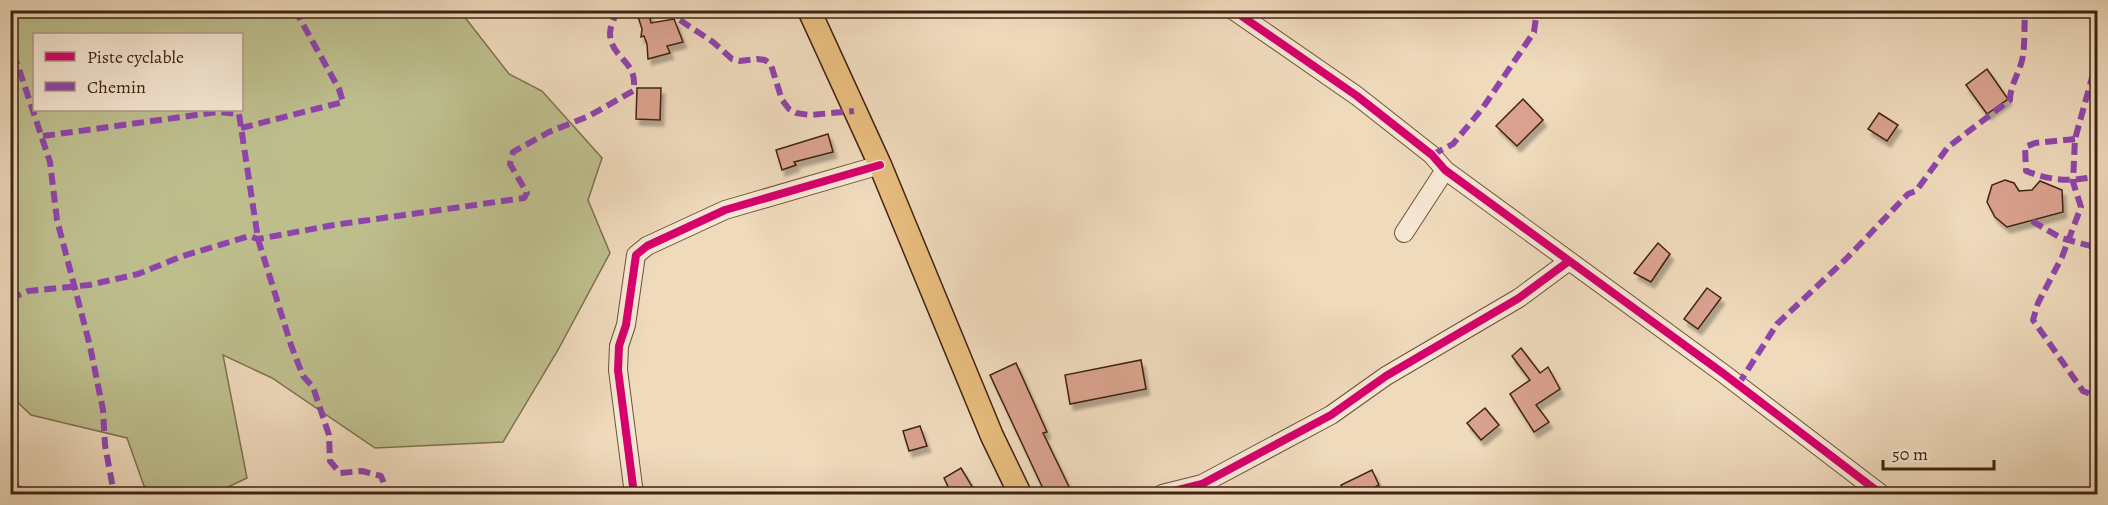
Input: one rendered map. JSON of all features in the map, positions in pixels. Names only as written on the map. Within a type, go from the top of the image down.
[{"type":"main road","points":[[808,10],[880,165],[992,436],[1020,495]]},
{"type":"street","points":[[1233,10],[1357,96],[1432,155],[1445,170],[1724,375],[1881,495]]},
{"type":"street","points":[[634,495],[618,370],[619,346],[626,325],[636,255],[647,246],[725,210],[880,165]]},
{"type":"street","points":[[1404,233],[1445,170]]},
{"type":"street","points":[[1162,495],[1202,484],[1331,415],[1386,376],[1518,298],[1569,261]]},
{"type":"green space","points":[[11,10],[460,11],[509,74],[542,91],[602,158],[588,200],[610,253],[558,350],[503,442],[375,448],[272,378],[223,355],[247,478],[213,494],[160,494],[144,486],[127,438],[31,415],[11,396]]},
{"type":"building","points":[[636,10],[648,10],[651,23],[674,19],[683,42],[667,46],[670,53],[648,59],[647,44],[644,36],[641,37],[642,29]]},
{"type":"building","points":[[1987,69],[2008,99],[1987,114],[1966,85]]},
{"type":"building","points":[[637,88],[661,88],[660,120],[636,119]]},
{"type":"building","points":[[1523,99],[1543,120],[1517,146],[1496,126]]},
{"type":"building","points":[[1879,113],[1898,125],[1887,141],[1868,129]]},
{"type":"building","points":[[828,134],[833,152],[794,162],[796,165],[782,170],[776,150]]},
{"type":"building","points":[[2005,180],[2014,183],[2019,191],[2032,190],[2040,181],[2062,190],[2063,212],[2007,227],[1995,217],[1987,202],[1992,185]]},
{"type":"building","points":[[1658,243],[1670,254],[1651,282],[1634,273]]},
{"type":"building","points":[[1707,288],[1721,298],[1698,329],[1684,319]]},
{"type":"building","points":[[1521,348],[1540,373],[1548,367],[1560,389],[1536,405],[1549,422],[1534,432],[1510,394],[1530,380],[1512,356]]},
{"type":"building","points":[[1141,360],[1146,389],[1070,404],[1065,375]]},
{"type":"building","points":[[1016,363],[1047,432],[1043,433],[1073,495],[1046,495],[990,375]]},
{"type":"building","points":[[1485,408],[1499,425],[1481,440],[1467,423]]},
{"type":"building","points":[[920,426],[927,446],[909,451],[903,431]]},
{"type":"building","points":[[961,468],[973,488],[952,495],[944,478]]},
{"type":"building","points":[[1372,470],[1379,485],[1360,495],[1346,495],[1341,485]]},
{"type":"marked path","points":[[241,128],[343,102],[339,89],[295,10]]},
{"type":"marked path","points":[[10,299],[28,291],[89,285],[138,274],[180,257],[249,236],[258,239],[334,225],[524,198],[527,193],[510,164],[513,152],[549,132],[589,116],[633,91],[634,81],[629,66],[611,42],[610,30],[617,10]]},
{"type":"marked path","points":[[665,10],[713,42],[732,59],[765,60],[771,65],[782,100],[789,109],[796,113],[810,115],[854,111]]},
{"type":"marked path","points":[[1432,155],[1453,144],[1482,109],[1534,32],[1537,10]]},
{"type":"marked path","points":[[1738,385],[1777,324],[1846,259],[1908,194],[1916,191],[1948,147],[2010,100],[2023,55],[2025,16],[2023,10]]},
{"type":"marked path","points":[[10,55],[17,63],[50,162],[57,220],[90,346],[103,410],[105,445],[114,494]]},
{"type":"marked path","points":[[2098,56],[2075,139],[2073,182],[2081,207],[2062,257],[2038,303],[2033,320],[2083,391],[2098,397]]},
{"type":"marked path","points":[[43,136],[218,112],[239,114],[258,239],[291,345],[303,376],[313,387],[329,435],[330,461],[340,473],[362,471],[381,476],[388,494]]},
{"type":"marked path","points":[[2075,139],[2035,143],[2025,147],[2026,171],[2062,180],[2098,176]]},
{"type":"marked path","points":[[2032,221],[2061,238],[2098,248]]},
{"type":"marked path","points":[[10,486],[39,494]]},
{"type":"cycle path","points":[[1233,10],[1357,96],[1432,155],[1445,170],[1724,374],[1881,494]]},
{"type":"cycle path","points":[[634,494],[618,370],[619,346],[626,325],[636,255],[647,246],[725,210],[880,165]]},
{"type":"cycle path","points":[[1162,494],[1202,484],[1331,415],[1386,376],[1519,298],[1569,261]]}]
